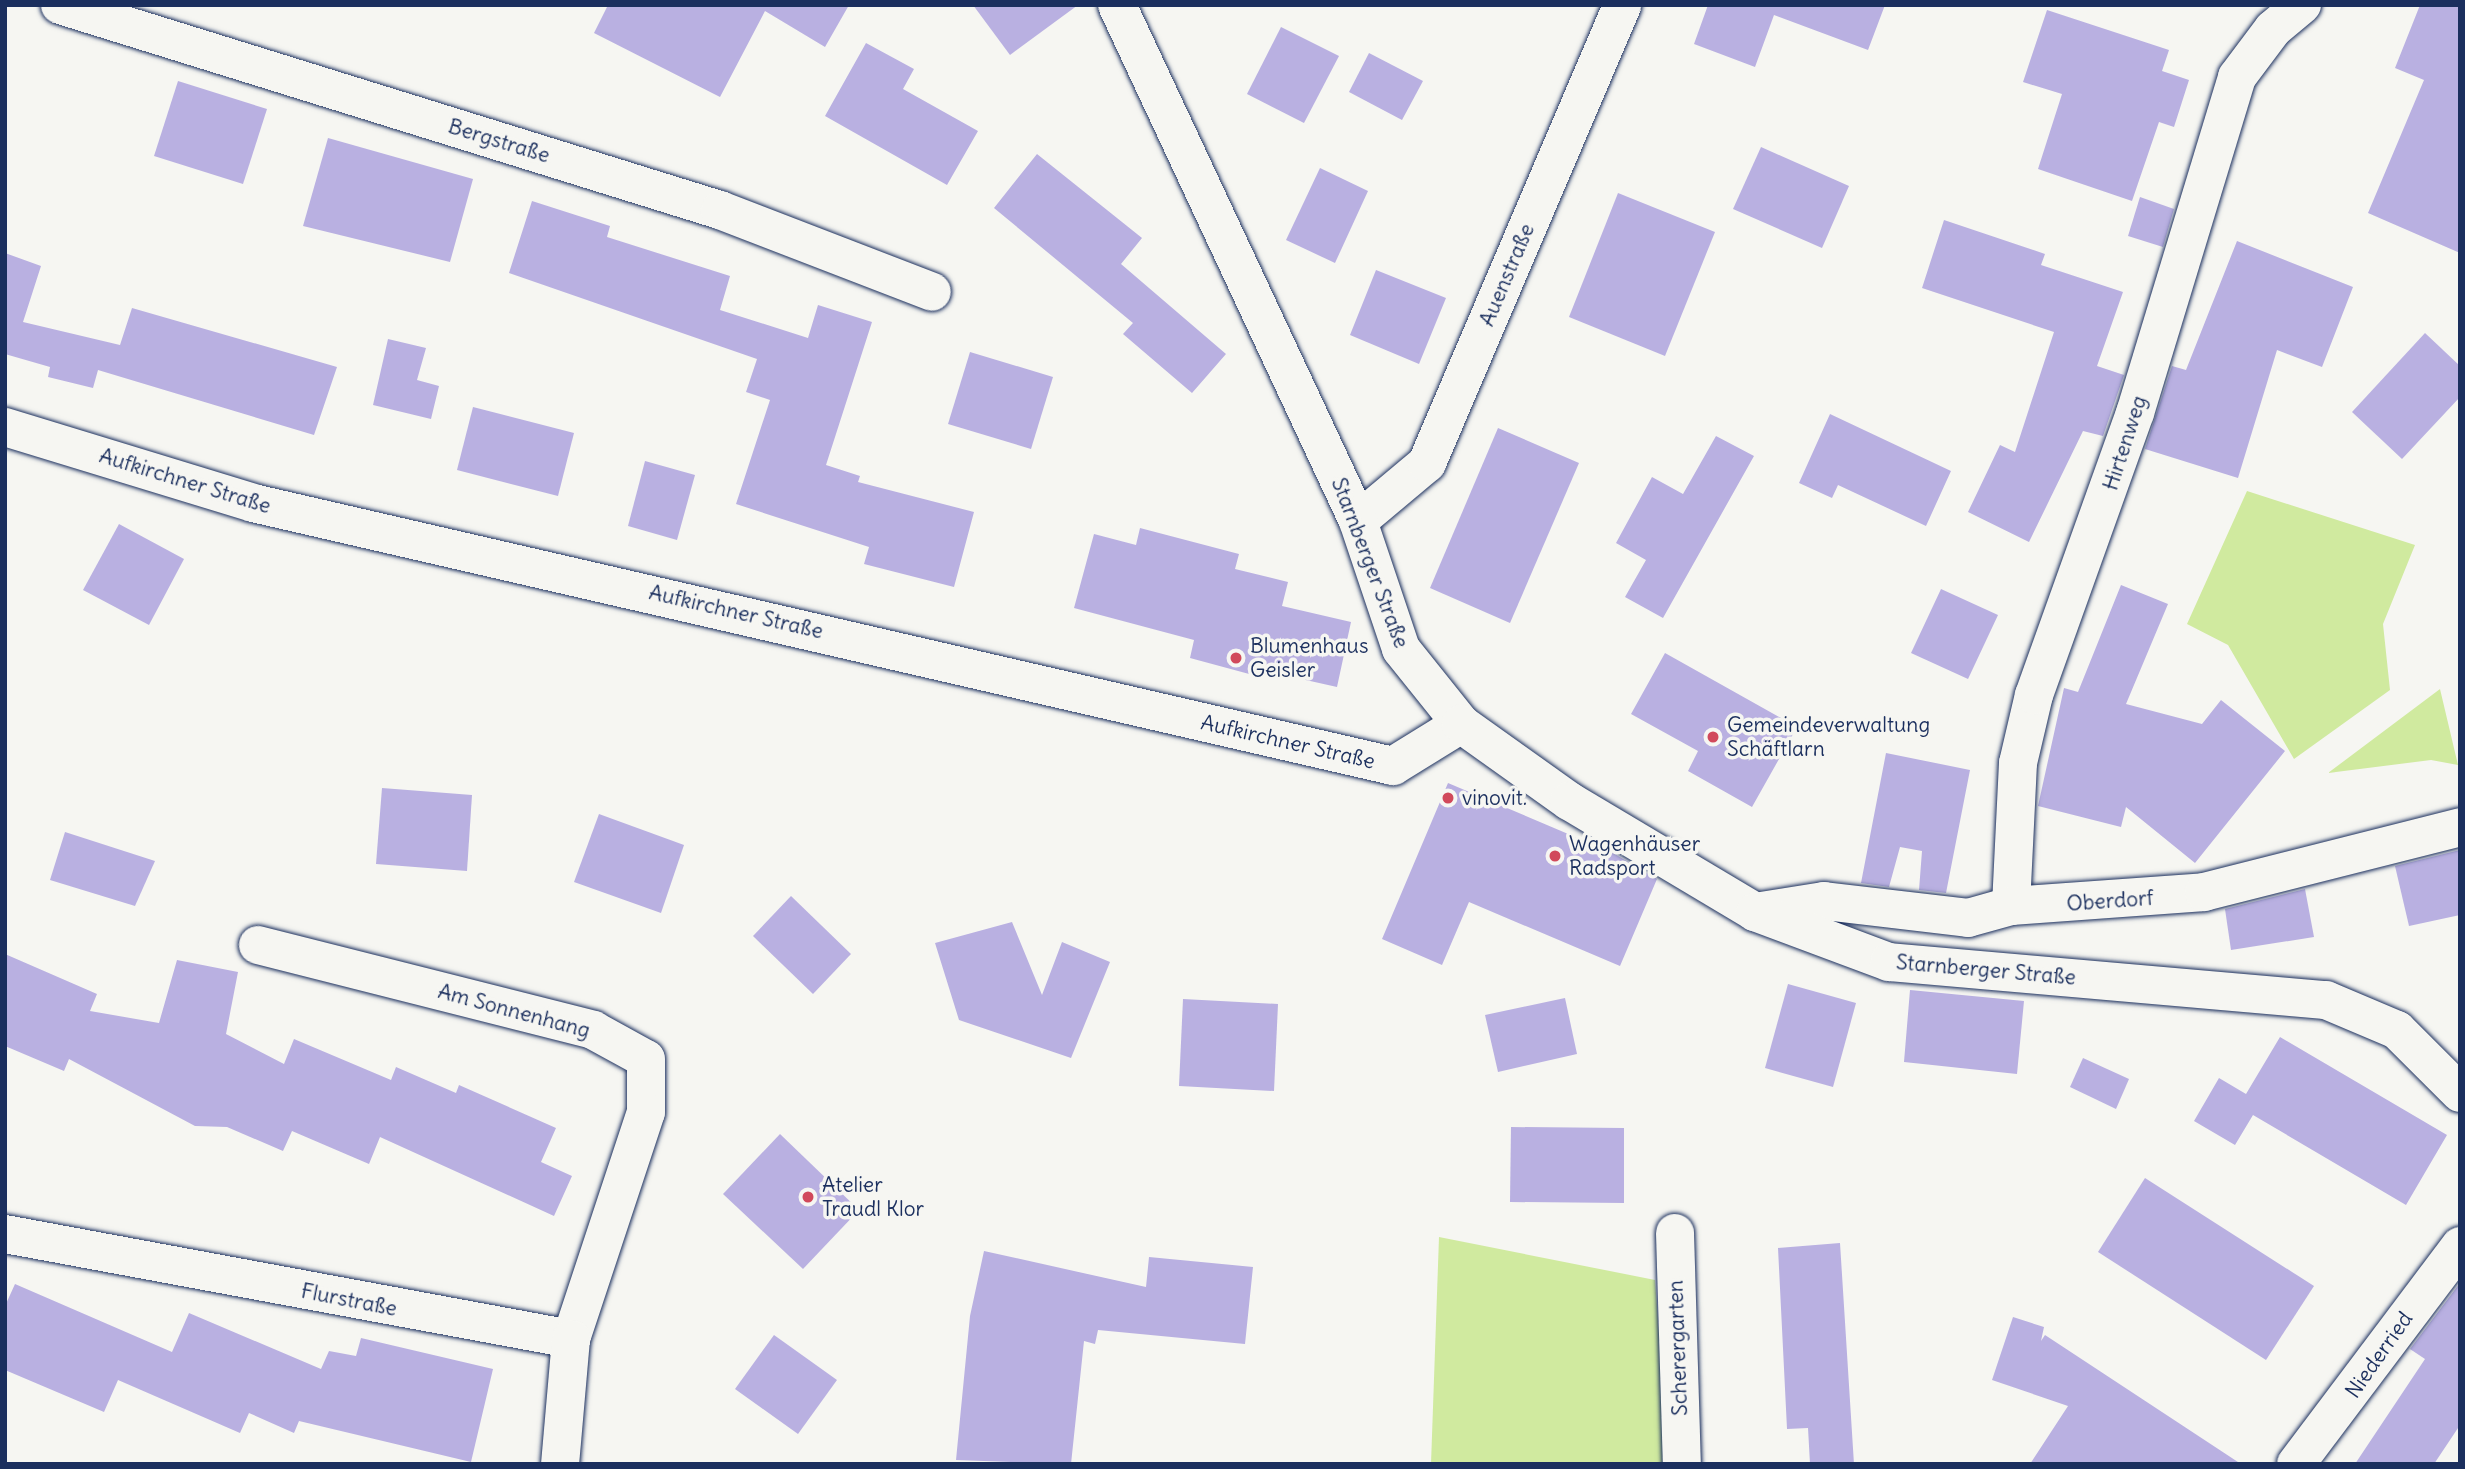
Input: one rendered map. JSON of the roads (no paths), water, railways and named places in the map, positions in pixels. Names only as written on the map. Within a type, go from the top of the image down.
[{"type":"street","name":"Bergstraße","points":[[60,5],[720,210],[932,292]]},
{"type":"street","name":"Starnberger Straße","points":[[1118,5],[1358,521],[1401,649],[1461,724],[1569,801],[1755,912],[1889,962],[2326,1000],[2398,1030],[2460,1093]]},
{"type":"street","name":"Auenstraße","points":[[1358,521],[1427,463],[1622,5]]},
{"type":"street","name":"Hirtenweg","points":[[2011,906],[2018,762],[2034,695],[2068,616],[2135,413],[2237,77],[2273,29],[2302,5]]},
{"type":"street","name":"Aufkirchner Straße","points":[[5,426],[253,503],[1393,766],[1461,724]]},
{"type":"street","name":"Oberdorf","points":[[1755,912],[1824,901],[1968,918],[2011,906],[2204,892],[2460,828]]},
{"type":"street","name":"Am Sonnenhang","points":[[258,945],[593,1030],[646,1059],[646,1112],[570,1339]]},
{"type":"street","name":"Scherergarten","points":[[1675,1233],[1682,1464]]},
{"type":"street","name":"Flurstraße","points":[[5,1234],[570,1339]]},
{"type":"street","name":"Niederried","points":[[2296,1464],[2460,1246]]},
{"type":"street","points":[[560,1464],[570,1339]]},
{"type":"place","name":"Blumenhaus Geisler","points":[[1236,658]]},
{"type":"place","name":"Gemeindeverwaltung Schäftlarn","points":[[1713,737]]},
{"type":"place","name":"vinovit.","points":[[1448,798]]},
{"type":"place","name":"Wagenhäuser Radsport","points":[[1555,856]]},
{"type":"place","name":"Atelier Traudl Klor","points":[[808,1197]]}]
